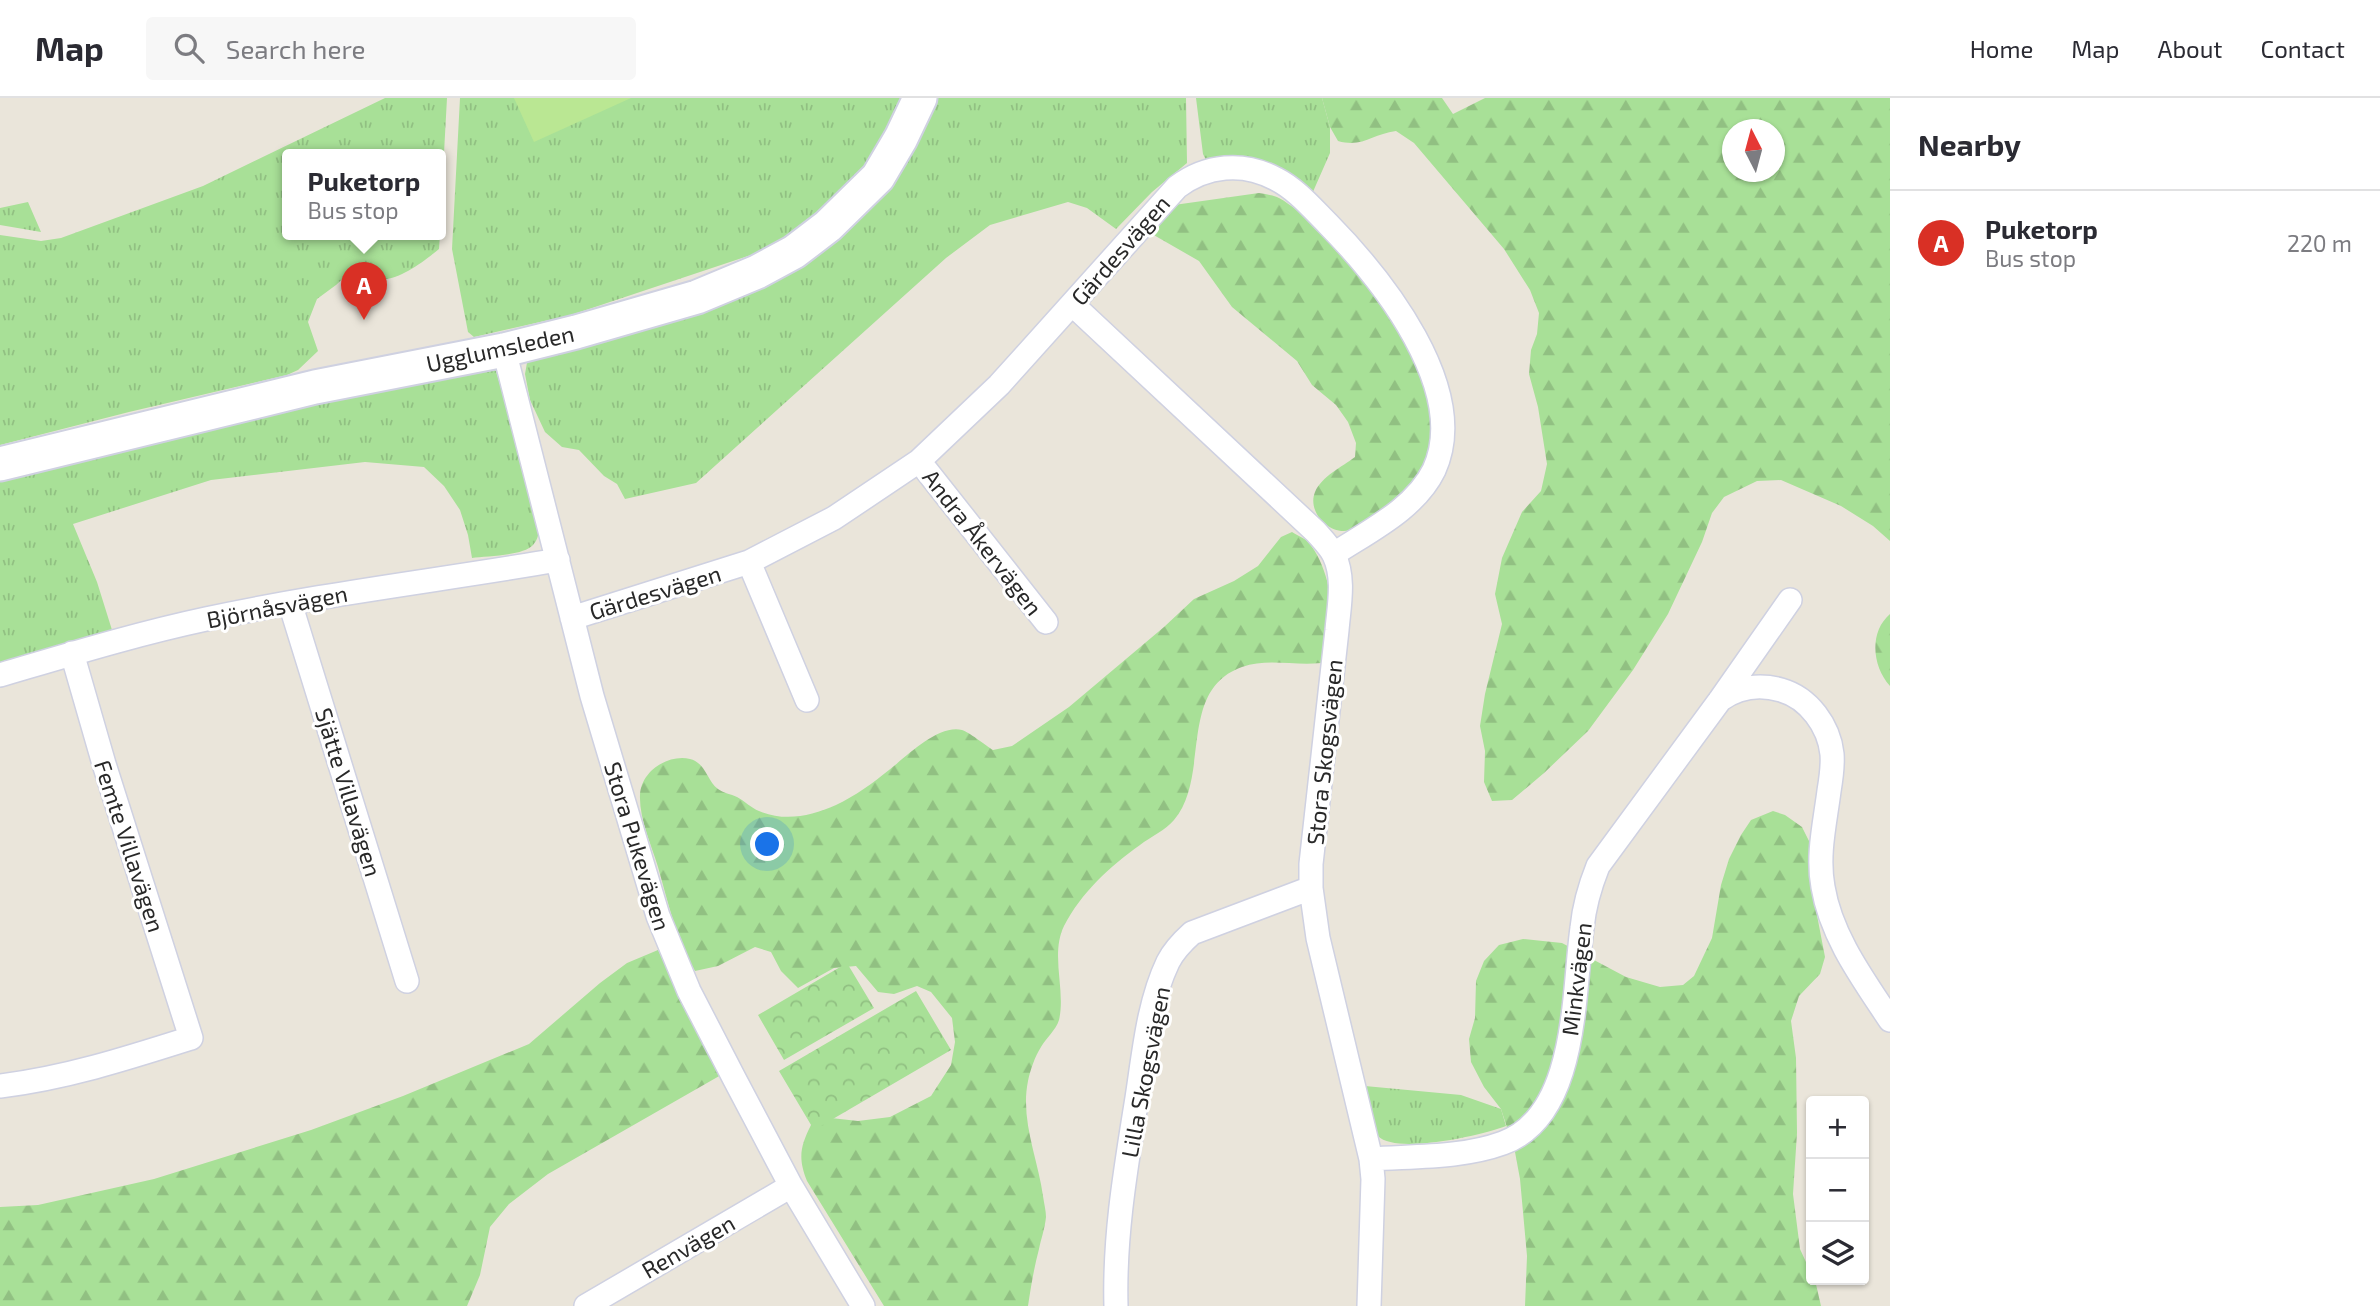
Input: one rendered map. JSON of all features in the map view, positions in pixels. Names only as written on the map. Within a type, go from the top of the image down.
[{"type":"street","name":"Ugglumsleden","points":[[0,464],[315,387],[504,350],[697,297],[757,272],[794,252],[836,220],[878,177],[920,98]]},
{"type":"street","name":"Gärdesvägen","points":[[572,618],[749,562],[834,519],[919,461],[999,385],[1177,187],[1202,171],[1235,167],[1276,178],[1308,204],[1369,269],[1394,304],[1431,372],[1441,410],[1440,451],[1424,486],[1405,506],[1334,554]]},
{"type":"street","points":[[1072,304],[1295,511],[1334,554]]},
{"type":"street","name":"Stora Pukevägen","points":[[504,350],[592,696],[658,916],[689,991],[791,1186],[863,1306]]},
{"type":"street","name":"Andra Åkervägen","points":[[919,461],[1046,622]]},
{"type":"street","name":"Stora Skogsvägen","points":[[1334,554],[1338,566],[1340,594],[1311,864],[1311,888],[1318,938],[1371,1159],[1373,1179],[1369,1306]]},
{"type":"street","name":"Björnåsvägen","points":[[0,675],[72,653],[206,619],[558,560]]},
{"type":"street","points":[[749,562],[807,701]]},
{"type":"street","name":"Minkvägen","points":[[1371,1159],[1490,1147],[1519,1135],[1542,1112],[1553,1096],[1566,1055],[1582,925],[1591,883],[1598,866],[1790,600]]},
{"type":"street","name":"Sjätte Villavägen","points":[[290,603],[407,981]]},
{"type":"street","name":"Femte Villavägen","points":[[0,1086],[61,1077],[191,1038],[104,764],[72,653]]},
{"type":"street","points":[[1720,700],[1730,692],[1753,687],[1782,690],[1805,703],[1823,725],[1832,755],[1821,849],[1823,888],[1837,929],[1852,961],[1890,1020]]},
{"type":"street","name":"Lilla Skogsvägen","points":[[1116,1306],[1117,1237],[1121,1199],[1151,1014],[1168,962],[1179,944],[1192,933],[1311,888]]},
{"type":"street","name":"Renvägen","points":[[596,1304],[791,1186]]},
{"type":"green space","points":[[385,98],[447,98],[444,149],[282,149],[282,240],[440,240],[439,249],[426,259],[408,271],[390,278],[375,278],[361,262],[317,299],[308,322],[318,351],[298,370],[287,375],[0,445],[0,235],[41,241],[61,238],[203,186]]},
{"type":"green space","points":[[460,98],[905,98],[875,159],[840,196],[799,229],[754,254],[571,315],[474,337],[468,332],[452,249]]},
{"type":"green space","points":[[514,98],[631,98],[534,142]]},
{"type":"green space","points":[[930,98],[1186,98],[1187,163],[1152,192],[1116,229],[1087,208],[1068,202],[990,225],[946,258],[696,483],[625,499],[617,484],[604,476],[579,450],[562,447],[545,432],[530,400],[525,374],[528,357],[770,281]]},
{"type":"green space","points":[[1196,98],[1322,98],[1330,127],[1330,153],[1312,194],[1206,160]]},
{"type":"green space","points":[[1322,98],[1442,98],[1453,114],[1485,98],[1890,98],[1890,541],[1873,526],[1841,506],[1781,480],[1757,481],[1724,497],[1712,513],[1702,542],[1668,614],[1633,670],[1588,731],[1512,800],[1492,801],[1484,782],[1485,751],[1480,726],[1502,624],[1495,594],[1502,558],[1522,512],[1541,491],[1547,464],[1538,407],[1529,374],[1539,313],[1530,290],[1504,249],[1414,143],[1396,131],[1361,142],[1338,141],[1330,127]]},
{"type":"green space","points":[[1259,193],[1279,198],[1297,210],[1317,226],[1358,270],[1395,321],[1410,347],[1430,398],[1433,438],[1423,472],[1408,492],[1398,500],[1347,531],[1339,531],[1324,523],[1314,509],[1313,500],[1322,481],[1355,457],[1356,443],[1348,422],[1336,405],[1312,385],[1297,361],[1232,307],[1199,261],[1152,234],[1158,215],[1174,205]]},
{"type":"green space","points":[[28,202],[41,232],[0,225],[0,208]]},
{"type":"green space","points":[[489,365],[496,371],[539,518],[537,539],[528,549],[472,558],[460,510],[444,486],[424,467],[365,462],[211,480],[73,524],[97,582],[112,630],[0,662],[0,469]]},
{"type":"green space","points":[[1292,532],[1306,540],[1314,550],[1326,576],[1332,607],[1332,637],[1327,655],[1321,663],[1251,664],[1222,678],[1209,695],[1202,714],[1191,781],[1185,802],[1174,820],[1097,881],[1071,914],[1060,937],[1059,1020],[1035,1059],[1026,1096],[1028,1125],[1046,1217],[1028,1306],[884,1306],[807,1181],[801,1159],[804,1140],[811,1125],[831,1118],[858,1121],[890,1117],[931,1096],[951,1065],[955,1042],[952,1018],[931,992],[917,986],[894,994],[878,992],[856,966],[834,968],[798,988],[781,971],[771,952],[755,947],[718,966],[695,971],[678,933],[643,822],[640,795],[645,779],[657,766],[665,762],[690,759],[700,764],[711,782],[722,792],[737,797],[756,810],[788,817],[808,815],[850,798],[923,743],[943,732],[962,730],[993,750],[1012,746],[1069,707],[1194,599],[1234,581],[1258,566],[1281,537]]},
{"type":"green space","points":[[1890,614],[1890,686],[1879,669],[1875,649],[1879,630]]},
{"type":"green space","points":[[1773,811],[1785,815],[1802,827],[1809,841],[1811,884],[1825,957],[1820,974],[1799,996],[1791,1021],[1796,1058],[1797,1133],[1793,1194],[1800,1249],[1806,1262],[1806,1285],[1816,1285],[1821,1306],[1525,1306],[1527,1256],[1515,1152],[1501,1109],[1484,1087],[1471,1062],[1469,1039],[1475,1018],[1476,981],[1484,961],[1499,945],[1523,939],[1562,943],[1626,977],[1660,987],[1683,985],[1694,976],[1712,938],[1721,885],[1729,859],[1751,820]]},
{"type":"green space","points":[[658,950],[721,1075],[548,1174],[509,1204],[490,1227],[480,1275],[467,1306],[0,1306],[0,1207],[38,1205],[154,1179],[311,1130],[403,1096],[529,1044],[627,963]]},
{"type":"green space","points":[[847,963],[874,1008],[784,1060],[758,1015]]},
{"type":"green space","points":[[916,991],[951,1050],[814,1130],[779,1071]]},
{"type":"green space","points":[[1365,1086],[1461,1095],[1501,1109],[1506,1126],[1440,1142],[1402,1144],[1388,1141],[1378,1136]]},
{"type":"place","name":"Puketorp","points":[[364,320]]}]
